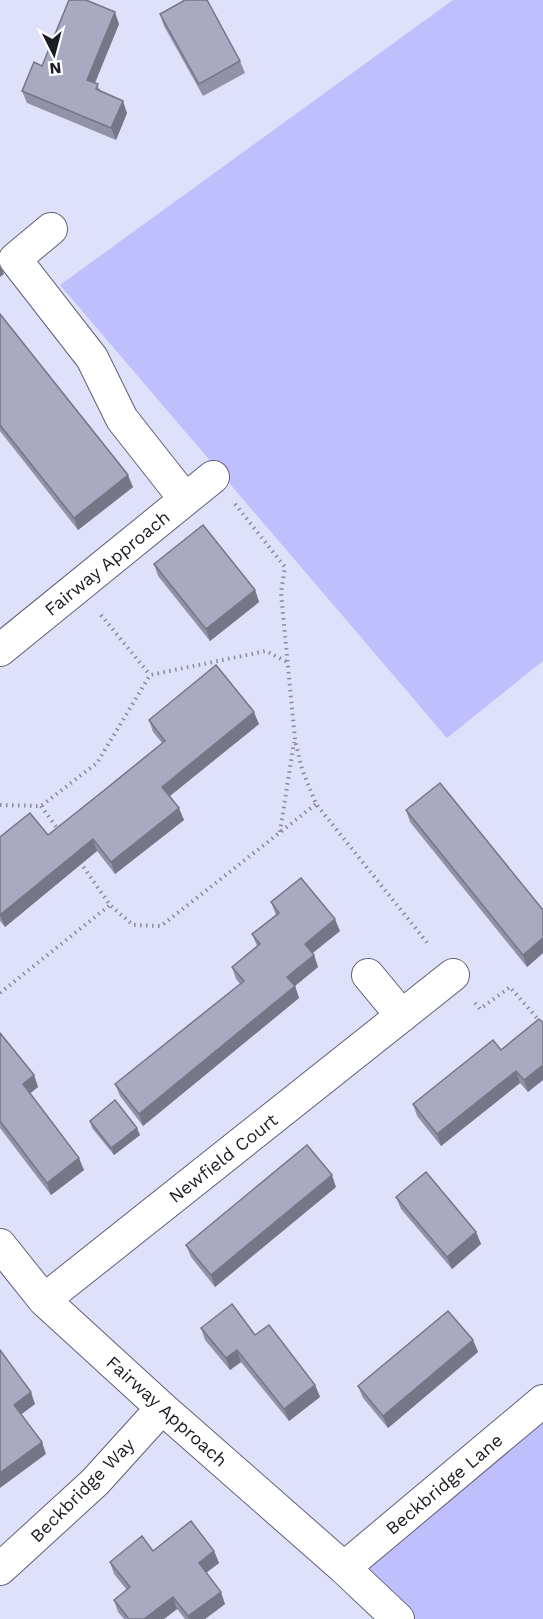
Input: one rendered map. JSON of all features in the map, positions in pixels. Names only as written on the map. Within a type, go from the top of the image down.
[{"type":"street","points":[[51,229],[15,259],[92,358],[122,419],[185,499]]},
{"type":"street","name":"Fairway Approach","points":[[0,650],[213,477]]},
{"type":"street","points":[[368,975],[402,1016]]},
{"type":"street","name":"Newfield Court","points":[[44,1300],[453,975]]},
{"type":"street","name":"Fairway Approach","points":[[0,1245],[44,1300],[398,1619]]},
{"type":"street","name":"Beckbridge Lane","points":[[344,1568],[543,1401]]},
{"type":"street","name":"Beckbridge Way","points":[[0,1569],[95,1482],[162,1408]]},
{"type":"path","points":[[213,477],[285,567],[281,593],[295,740],[302,768],[316,804],[480,1009],[510,987],[543,1025]]},
{"type":"path","points":[[78,587],[150,675]]},
{"type":"path","points":[[0,805],[41,806],[97,763],[150,675],[266,651],[288,662]]},
{"type":"path","points":[[280,833],[295,740]]},
{"type":"path","points":[[79,860],[110,905],[133,925],[161,926],[316,804]]},
{"type":"path","points":[[41,806],[60,833]]},
{"type":"path","points":[[0,993],[110,905]]},
{"type":"shaded area","points":[[453,0],[543,0],[543,661],[447,738],[60,285]]},
{"type":"shaded area","points":[[543,1401],[543,1619],[398,1619],[344,1568]]},
{"type":"building","points":[[69,0],[86,0],[115,12],[87,80],[98,84],[96,89],[123,101],[111,128],[22,91],[34,62],[42,66]]},
{"type":"building","points":[[185,0],[207,0],[240,61],[199,84],[160,14]]},
{"type":"building","points":[[0,314],[128,475],[74,518],[0,425]]},
{"type":"building","points":[[203,525],[255,590],[206,629],[154,564]]},
{"type":"building","points":[[216,665],[254,712],[162,787],[179,808],[111,862],[93,839],[0,915],[0,837],[30,813],[48,835],[165,741],[149,720]]},
{"type":"building","points":[[440,783],[543,910],[543,938],[523,955],[406,810]]},
{"type":"building","points":[[301,878],[335,919],[305,944],[314,955],[287,977],[295,986],[139,1114],[115,1084],[244,981],[232,967],[260,944],[252,934],[279,913],[271,902]]},
{"type":"building","points":[[539,1019],[543,1023],[543,1065],[524,1080],[516,1071],[437,1134],[413,1104],[493,1040],[501,1050]]},
{"type":"building","points":[[0,1033],[34,1075],[23,1084],[79,1158],[47,1183],[0,1121]]},
{"type":"building","points":[[115,1100],[137,1128],[111,1148],[90,1121]]},
{"type":"building","points":[[307,1145],[332,1175],[211,1275],[186,1245]]},
{"type":"building","points":[[426,1172],[476,1232],[447,1257],[396,1197]]},
{"type":"building","points":[[232,1304],[255,1335],[269,1325],[315,1385],[284,1409],[237,1350],[226,1358],[201,1328]]},
{"type":"building","points":[[448,1311],[473,1340],[383,1416],[358,1386]]},
{"type":"building","points":[[0,1350],[31,1392],[14,1405],[42,1442],[0,1473]]},
{"type":"building","points":[[191,1521],[214,1551],[199,1563],[221,1592],[188,1616],[173,1597],[144,1619],[129,1619],[114,1600],[130,1587],[110,1562],[142,1536],[153,1551]]}]
